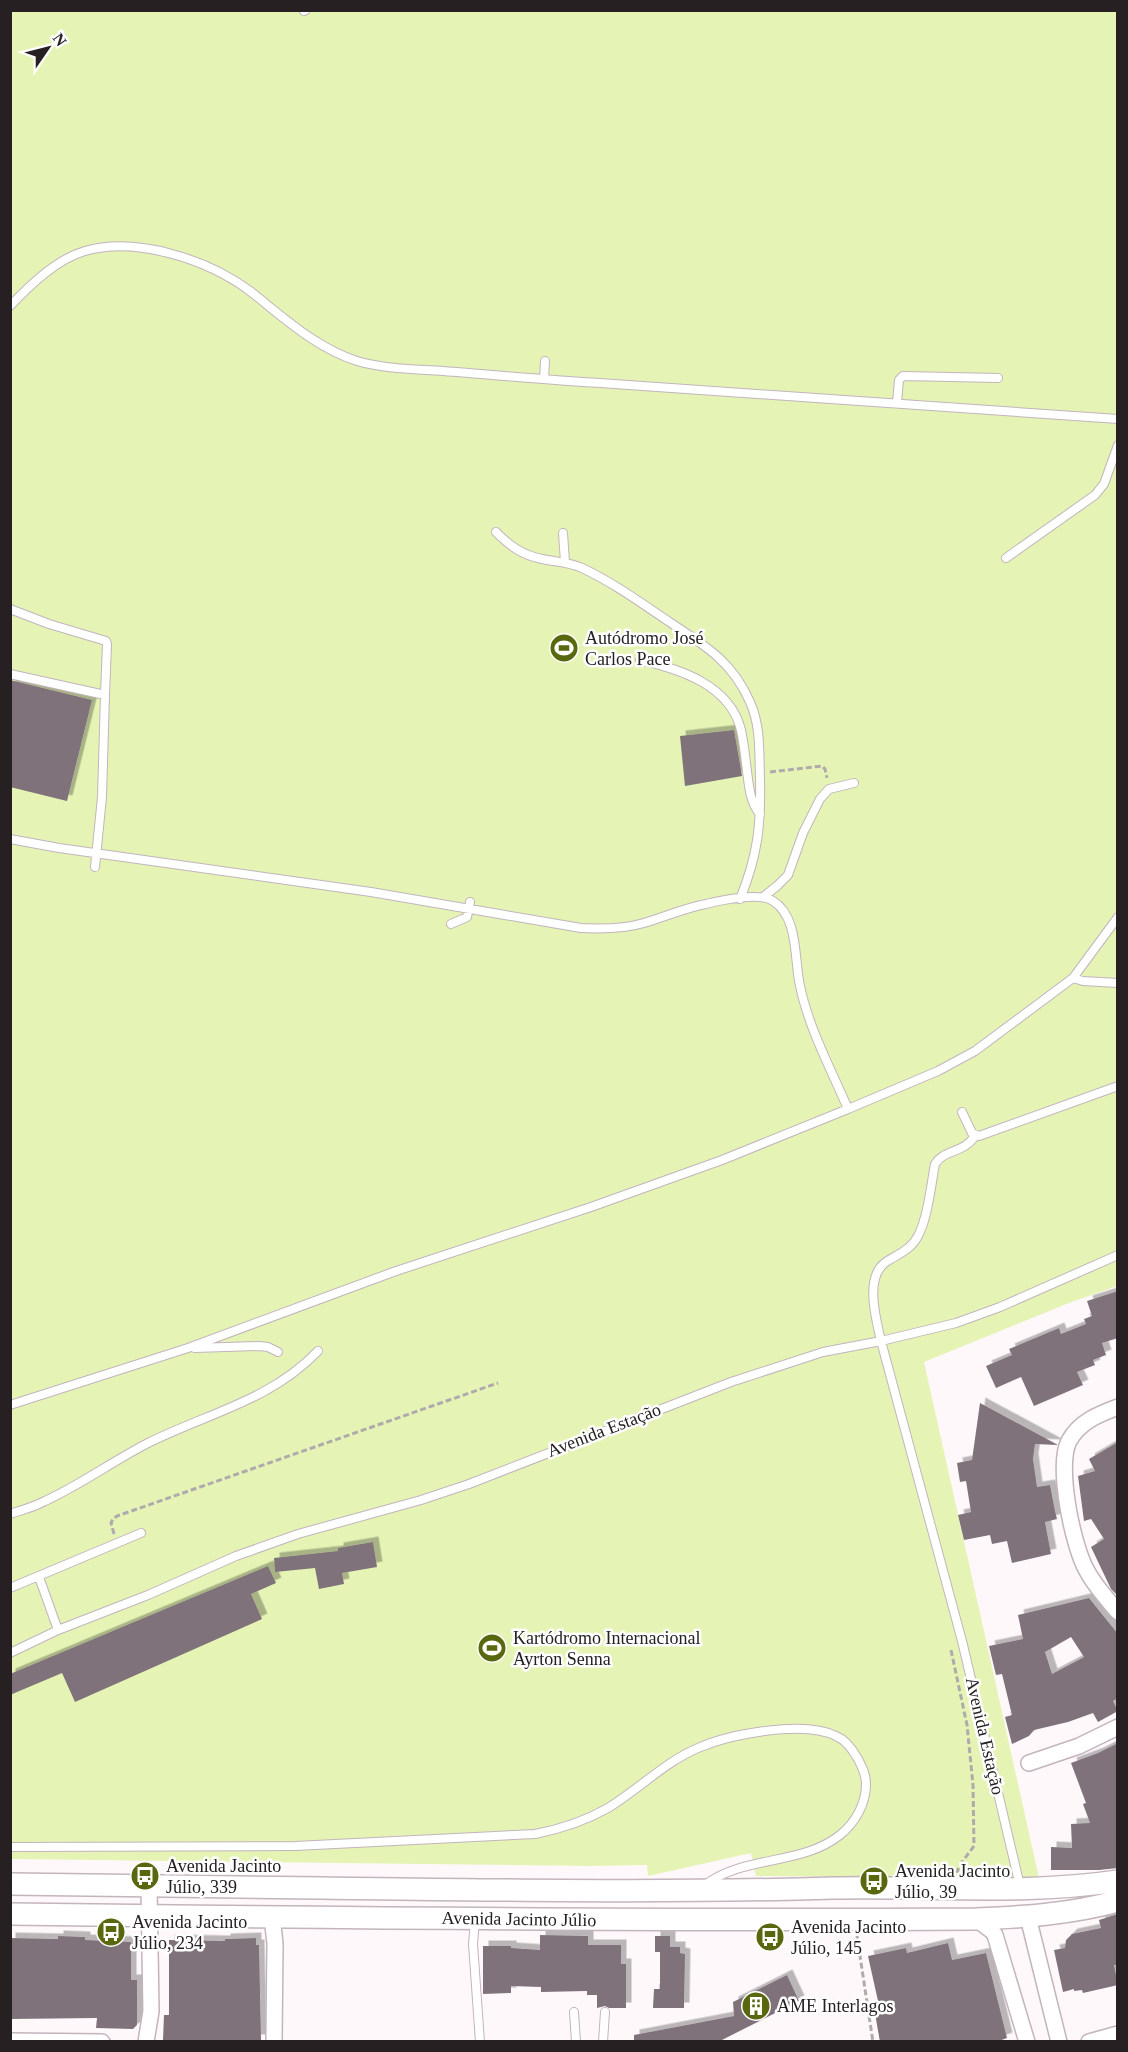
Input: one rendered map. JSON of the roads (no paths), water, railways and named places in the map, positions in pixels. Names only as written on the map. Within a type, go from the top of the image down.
[{"type":"street","points":[[1118,1407],[1101,1413],[1080,1426],[1069,1441],[1065,1455],[1064,1477],[1076,1549],[1087,1572],[1118,1612]]},
{"type":"street","points":[[1029,1763],[1079,1746],[1118,1727]]},
{"type":"street","points":[[1111,1882],[1112,1903]]},
{"type":"street","name":"Avenida Jacinto Júlio","points":[[10,1884],[559,1891],[874,1887],[1021,1888],[1111,1882]]},
{"type":"street","points":[[146,2042],[151,2011],[149,1887]]},
{"type":"street","points":[[984,1888],[1005,1899],[1028,1917],[1059,2042]]},
{"type":"street","points":[[789,1920],[790,1889]]},
{"type":"street","name":"Avenida Jacinto Júlio","points":[[10,1914],[650,1921],[976,1919],[1028,1917],[1112,1903]]},
{"type":"street","points":[[272,1916],[275,1944],[274,2042]]},
{"type":"street","points":[[976,1919],[995,1935],[1027,2042]]},
{"type":"street","points":[[1089,2042],[1118,2034]]},
{"type":"street","points":[[10,2041],[102,2042]]},
{"type":"lane","points":[[10,306],[46,274],[66,260],[85,251],[104,248],[144,249],[192,260],[216,270],[248,290],[285,320],[314,339],[357,361],[400,368],[544,379],[1118,419]]},
{"type":"lane","points":[[544,379],[545,361]]},
{"type":"lane","points":[[897,403],[899,380],[903,376],[998,378]]},
{"type":"lane","points":[[1006,558],[1095,495],[1104,484],[1118,445]]},
{"type":"lane","points":[[496,532],[521,552],[580,567],[626,592],[707,648],[723,663],[740,685],[754,714],[759,748],[761,814],[755,856],[740,898]]},
{"type":"lane","points":[[563,533],[565,562]]},
{"type":"lane","points":[[10,609],[49,624],[106,640],[102,796],[95,867]]},
{"type":"lane","points":[[640,660],[701,680],[714,688],[731,708],[741,729],[753,804],[761,814]]},
{"type":"lane","points":[[10,674],[105,695]]},
{"type":"lane","points":[[763,897],[788,874],[815,807],[829,789],[854,783]]},
{"type":"lane","points":[[10,839],[469,905],[581,928],[604,930],[643,923],[706,904],[740,898],[763,897],[779,906],[792,929],[800,985],[807,1012],[848,1109]]},
{"type":"lane","points":[[451,924],[465,919],[469,905]]},
{"type":"lane","points":[[10,1405],[188,1348],[396,1271],[591,1207],[722,1160],[938,1071],[975,1051],[1072,978],[1118,917]]},
{"type":"lane","points":[[1072,978],[1118,983]]},
{"type":"lane","points":[[881,1341],[875,1314],[874,1285],[878,1270],[883,1264],[909,1247],[918,1237],[938,1159],[963,1148],[975,1136],[984,1135],[1118,1086]]},
{"type":"lane","points":[[962,1112],[975,1136]]},
{"type":"lane","name":"Avenida Estação","points":[[10,1653],[58,1630],[148,1595],[236,1556],[328,1525],[421,1500],[469,1484],[731,1382],[824,1352],[881,1341],[967,1319],[1000,1307],[1118,1255]]},
{"type":"lane","name":"Avenida Estação","points":[[881,1341],[962,1641],[1021,1888]]},
{"type":"lane","points":[[188,1348],[259,1346],[278,1352]]},
{"type":"lane","points":[[10,1514],[58,1495],[114,1461],[177,1429],[250,1400],[292,1374],[318,1351]]},
{"type":"lane","points":[[10,1588],[141,1533]]},
{"type":"lane","points":[[39,1577],[58,1630]]},
{"type":"lane","points":[[10,1847],[295,1846],[535,1834],[565,1828],[607,1808],[687,1753],[728,1738],[755,1733],[821,1731],[837,1736],[848,1745],[864,1772],[866,1782],[862,1805],[849,1827],[827,1844],[810,1851],[719,1876],[699,1890]]},
{"type":"lane","points":[[476,1918],[472,1944],[480,2042]]},
{"type":"lane","points":[[574,2012],[576,2042]]},
{"type":"lane","points":[[603,2042],[605,2012]]},
{"type":"place","name":"Autódromo José Carlos Pace","points":[[564,648]]},
{"type":"place","name":"Kartódromo Internacional Ayrton Senna","points":[[492,1648]]},
{"type":"place","name":"Avenida Jacinto Júlio, 339","points":[[145,1876]]},
{"type":"place","name":"Avenida Jacinto Júlio, 39","points":[[874,1881]]},
{"type":"place","name":"Avenida Jacinto Júlio, 234","points":[[111,1932]]},
{"type":"place","name":"Avenida Jacinto Júlio, 145","points":[[770,1937]]},
{"type":"place","name":"AME Interlagos","points":[[756,2006]]}]
